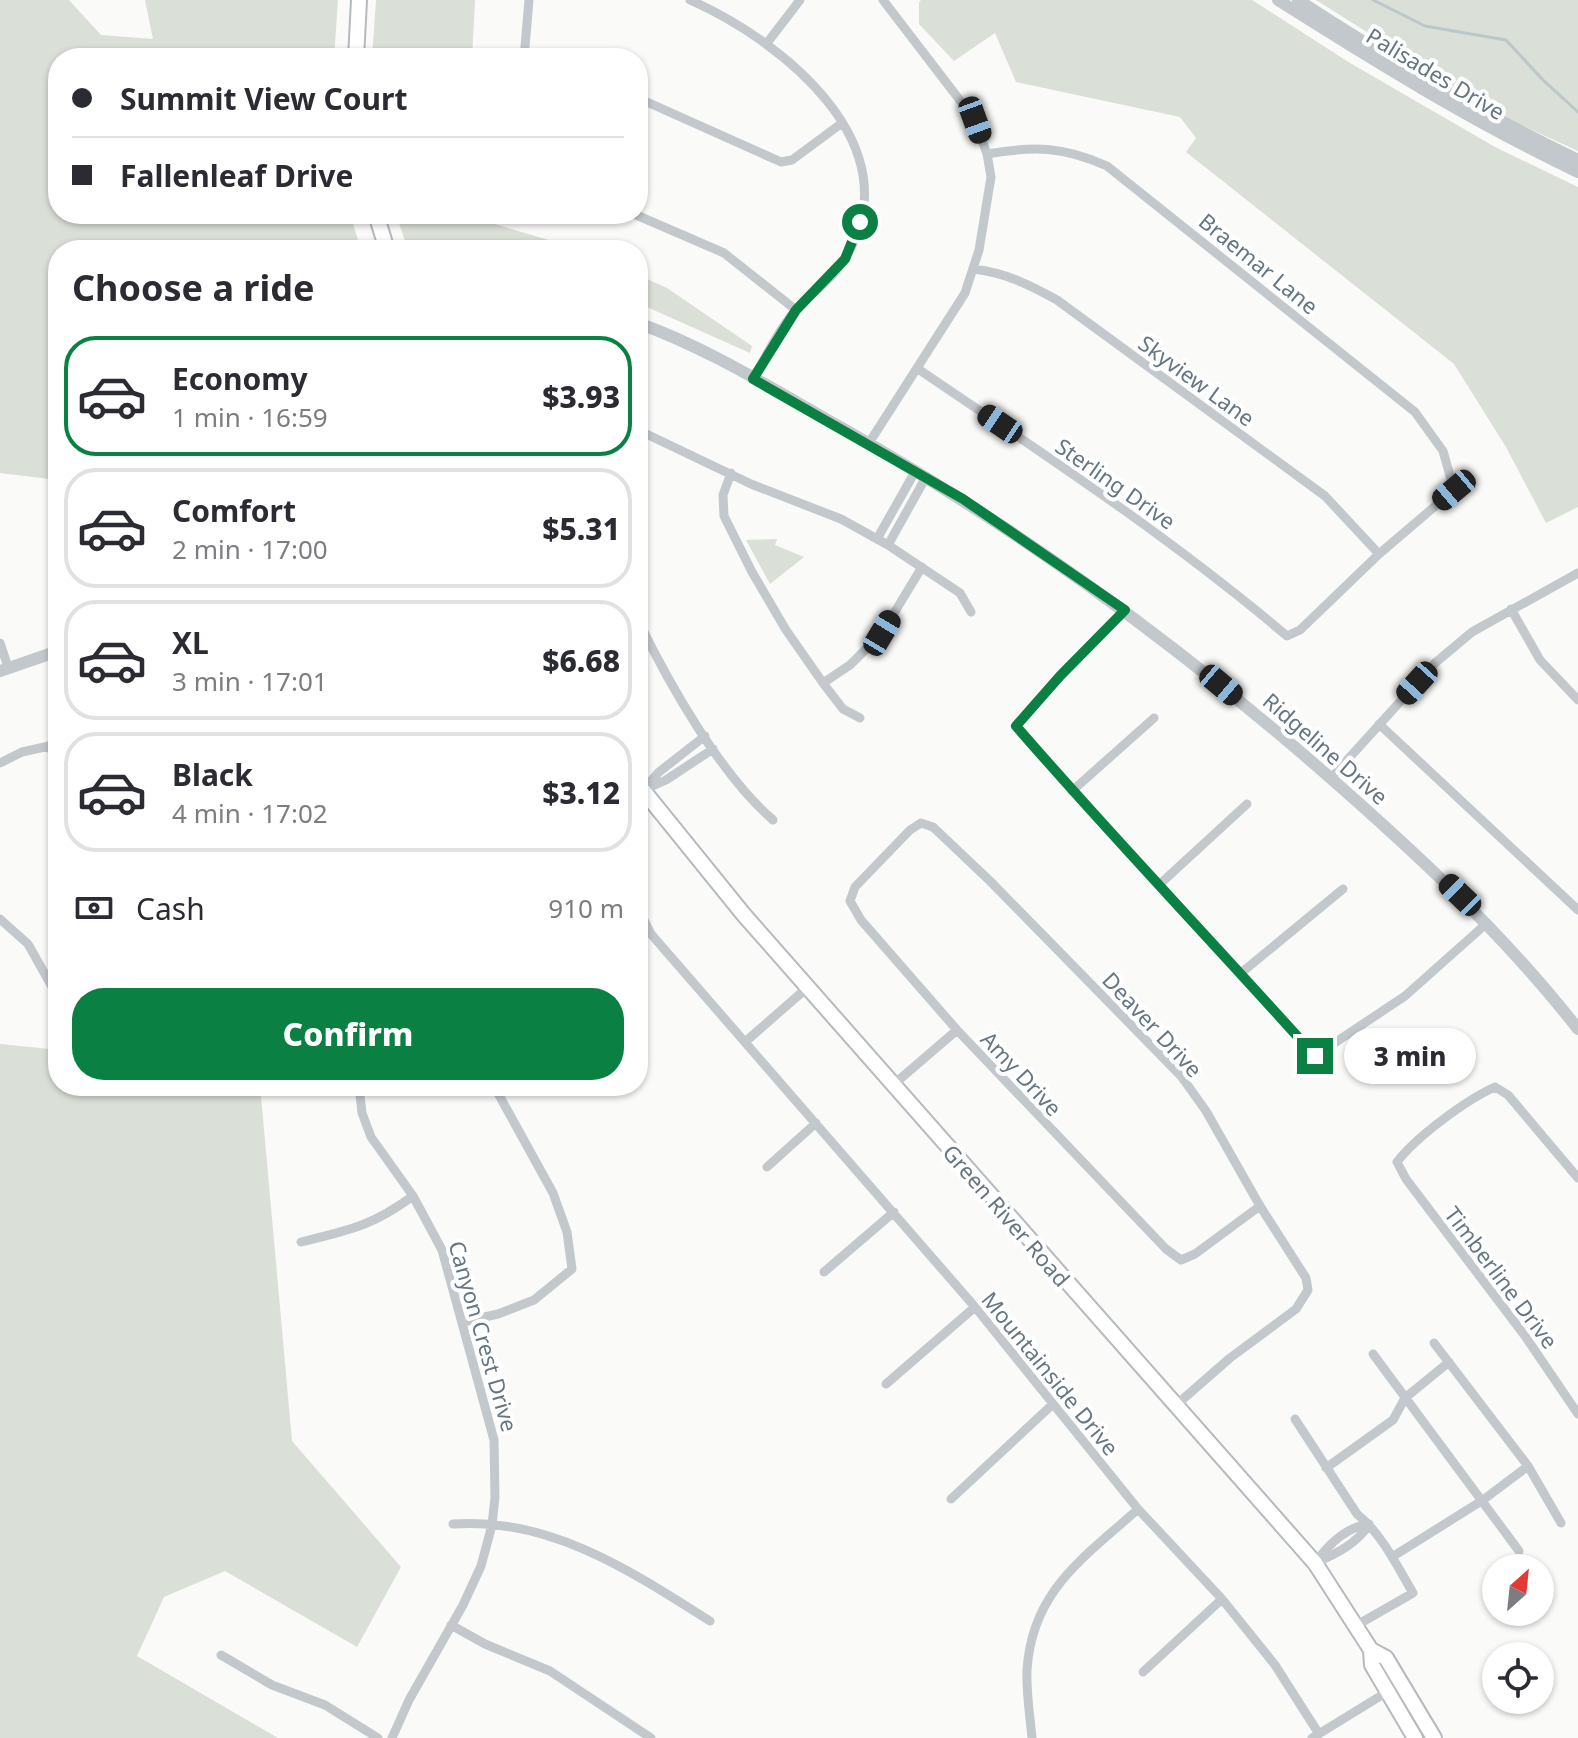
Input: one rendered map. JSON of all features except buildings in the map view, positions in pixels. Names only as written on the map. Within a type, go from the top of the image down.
[{"type":"main road","points":[[357,48],[359,0]]},
{"type":"main road","name":"Green River Road","points":[[648,799],[714,881],[1315,1563],[1357,1625],[1371,1650],[1372,1665],[1415,1738]]},
{"type":"main road","name":"Green River Road","points":[[1371,1650],[1386,1658],[1434,1738]]},
{"type":"main road","points":[[1387,1692],[1414,1704]]},
{"type":"street","points":[[525,48],[529,0]]},
{"type":"street","points":[[690,0],[767,43],[808,78],[856,146],[863,177],[864,206],[845,259],[796,310],[753,379]]},
{"type":"street","points":[[767,43],[800,0]]},
{"type":"street","points":[[869,443],[955,313],[974,269],[987,214],[991,177],[975,120],[883,0]]},
{"type":"street","name":"Palisades Drive","points":[[1278,0],[1503,137],[1578,172]]},
{"type":"street","name":"Palisades Drive","points":[[1298,0],[1428,82],[1578,160]]},
{"type":"street","points":[[648,102],[781,162],[792,160],[842,123]]},
{"type":"street","name":"Braemar Lane","points":[[987,154],[1049,148],[1081,155],[1107,166],[1415,412],[1443,451],[1454,490],[1379,554]]},
{"type":"street","points":[[648,220],[724,253],[796,310]]},
{"type":"street","name":"Skyview Lane","points":[[974,269],[996,272],[1024,282],[1057,300],[1325,496],[1379,554]]},
{"type":"street","name":"Ridgeline Drive","points":[[648,327],[677,339],[869,443],[1017,534],[1125,610],[1221,685],[1420,857],[1487,923],[1578,1029]]},
{"type":"street","name":"Sterling Drive","points":[[918,369],[1097,489],[1215,576],[1287,636],[1300,630],[1379,554]]},
{"type":"street","points":[[648,435],[751,484],[841,519],[888,545],[960,593],[971,612]]},
{"type":"street","points":[[731,473],[723,495],[724,516],[786,630],[843,709],[860,718]]},
{"type":"street","points":[[877,539],[921,474]]},
{"type":"street","points":[[888,545],[921,474]]},
{"type":"street","points":[[823,683],[850,665],[882,633],[922,567]]},
{"type":"street","points":[[1331,778],[1435,663],[1472,632],[1578,573]]},
{"type":"street","points":[[1511,609],[1540,660],[1578,700]]},
{"type":"street","points":[[1125,610],[1016,726],[1315,1056],[1405,996],[1487,923]]},
{"type":"street","points":[[648,641],[713,749],[751,800],[773,820]]},
{"type":"street","points":[[0,643],[4,669],[48,654]]},
{"type":"street","points":[[1072,791],[1154,718]]},
{"type":"street","points":[[1379,724],[1578,910]]},
{"type":"street","points":[[648,782],[705,736]]},
{"type":"street","points":[[0,763],[22,752],[48,746]]},
{"type":"street","points":[[648,786],[666,780],[713,749]]},
{"type":"street","points":[[1160,884],[1247,804]]},
{"type":"street","name":"Deaver Drive","points":[[850,901],[855,887],[910,830],[921,823],[933,827],[1181,1076],[1206,1111],[1260,1206],[1306,1278],[1308,1290],[1296,1309],[1230,1358],[1175,1406]]},
{"type":"street","points":[[1241,973],[1343,889]]},
{"type":"street","name":"Amy Drive","points":[[850,901],[861,920],[957,1030],[1156,1239],[1181,1260],[1195,1254],[1260,1206]]},
{"type":"street","points":[[0,919],[28,944],[48,980]]},
{"type":"street","name":"Mountainside Drive","points":[[648,928],[975,1307],[1138,1509],[1222,1599],[1275,1665],[1315,1736]]},
{"type":"street","points":[[745,1042],[808,987]]},
{"type":"street","points":[[893,1085],[957,1030]]},
{"type":"street","name":"Timberline Drive","points":[[1578,1178],[1508,1095],[1495,1087],[1480,1094],[1408,1148],[1397,1162],[1406,1179],[1525,1336],[1578,1414]]},
{"type":"street","name":"Canyon Crest Drive","points":[[360,1096],[362,1113],[371,1137],[413,1196],[442,1250],[494,1440],[496,1484],[492,1525],[481,1566],[392,1738]]},
{"type":"street","points":[[463,1322],[498,1314],[534,1300],[572,1269],[567,1232],[553,1193],[500,1096]]},
{"type":"street","points":[[767,1167],[816,1123]]},
{"type":"street","points":[[301,1242],[357,1229],[386,1215],[413,1196]]},
{"type":"street","points":[[824,1272],[894,1212]]},
{"type":"street","points":[[886,1384],[975,1307]]},
{"type":"street","points":[[1434,1343],[1528,1466],[1561,1523]]},
{"type":"street","points":[[1373,1354],[1519,1551]]},
{"type":"street","points":[[1326,1468],[1393,1420],[1405,1398],[1449,1362]]},
{"type":"street","points":[[951,1499],[1053,1404]]},
{"type":"street","points":[[1295,1419],[1357,1514],[1369,1524],[1392,1557],[1413,1593],[1357,1625]]},
{"type":"street","points":[[1392,1557],[1483,1500],[1528,1466]]},
{"type":"street","points":[[1032,1738],[1027,1673],[1029,1649],[1039,1614],[1065,1575],[1138,1509]]},
{"type":"street","points":[[453,1524],[515,1527],[564,1540],[615,1562],[710,1621]]},
{"type":"street","points":[[1315,1563],[1335,1555],[1363,1534],[1369,1524]]},
{"type":"street","points":[[1143,1672],[1222,1599]]},
{"type":"street","points":[[451,1625],[485,1644],[550,1671],[651,1738]]},
{"type":"street","points":[[221,1655],[272,1685],[325,1705],[378,1738]]},
{"type":"street","points":[[1315,1736],[1387,1692]]},
{"type":"shaded area","points":[[0,0],[69,0],[101,35],[153,39],[145,0],[338,0],[335,48],[48,48],[48,224],[353,224],[358,240],[48,240],[48,479],[0,473]]},
{"type":"shaded area","points":[[376,0],[475,0],[473,48],[373,48]]},
{"type":"shaded area","points":[[921,0],[1252,0],[1350,63],[1495,147],[1578,187],[1578,507],[1546,523],[1506,447],[1454,364],[1186,152],[1196,138],[1180,117],[1016,82],[995,33],[954,61],[919,24]]},
{"type":"shaded area","points":[[1316,0],[1578,0],[1578,151],[1495,113]]},
{"type":"shaded area","points":[[399,224],[494,224],[548,240],[405,240]]},
{"type":"shaded area","points":[[648,279],[667,288],[752,346],[750,353],[648,307]]},
{"type":"shaded area","points":[[777,539],[775,545],[804,557],[770,584],[746,540]]},
{"type":"shaded area","points":[[0,1044],[48,1049],[48,1096],[261,1096],[292,1441],[401,1567],[357,1647],[225,1571],[164,1597],[137,1656],[278,1738],[0,1738]]},
{"type":"waterway","points":[[1373,0],[1425,26],[1506,40],[1578,112]]},
{"type":"route","points":[[860,222],[845,259],[796,310],[753,379],[963,499],[1125,610],[1016,726],[1315,1056]]}]
